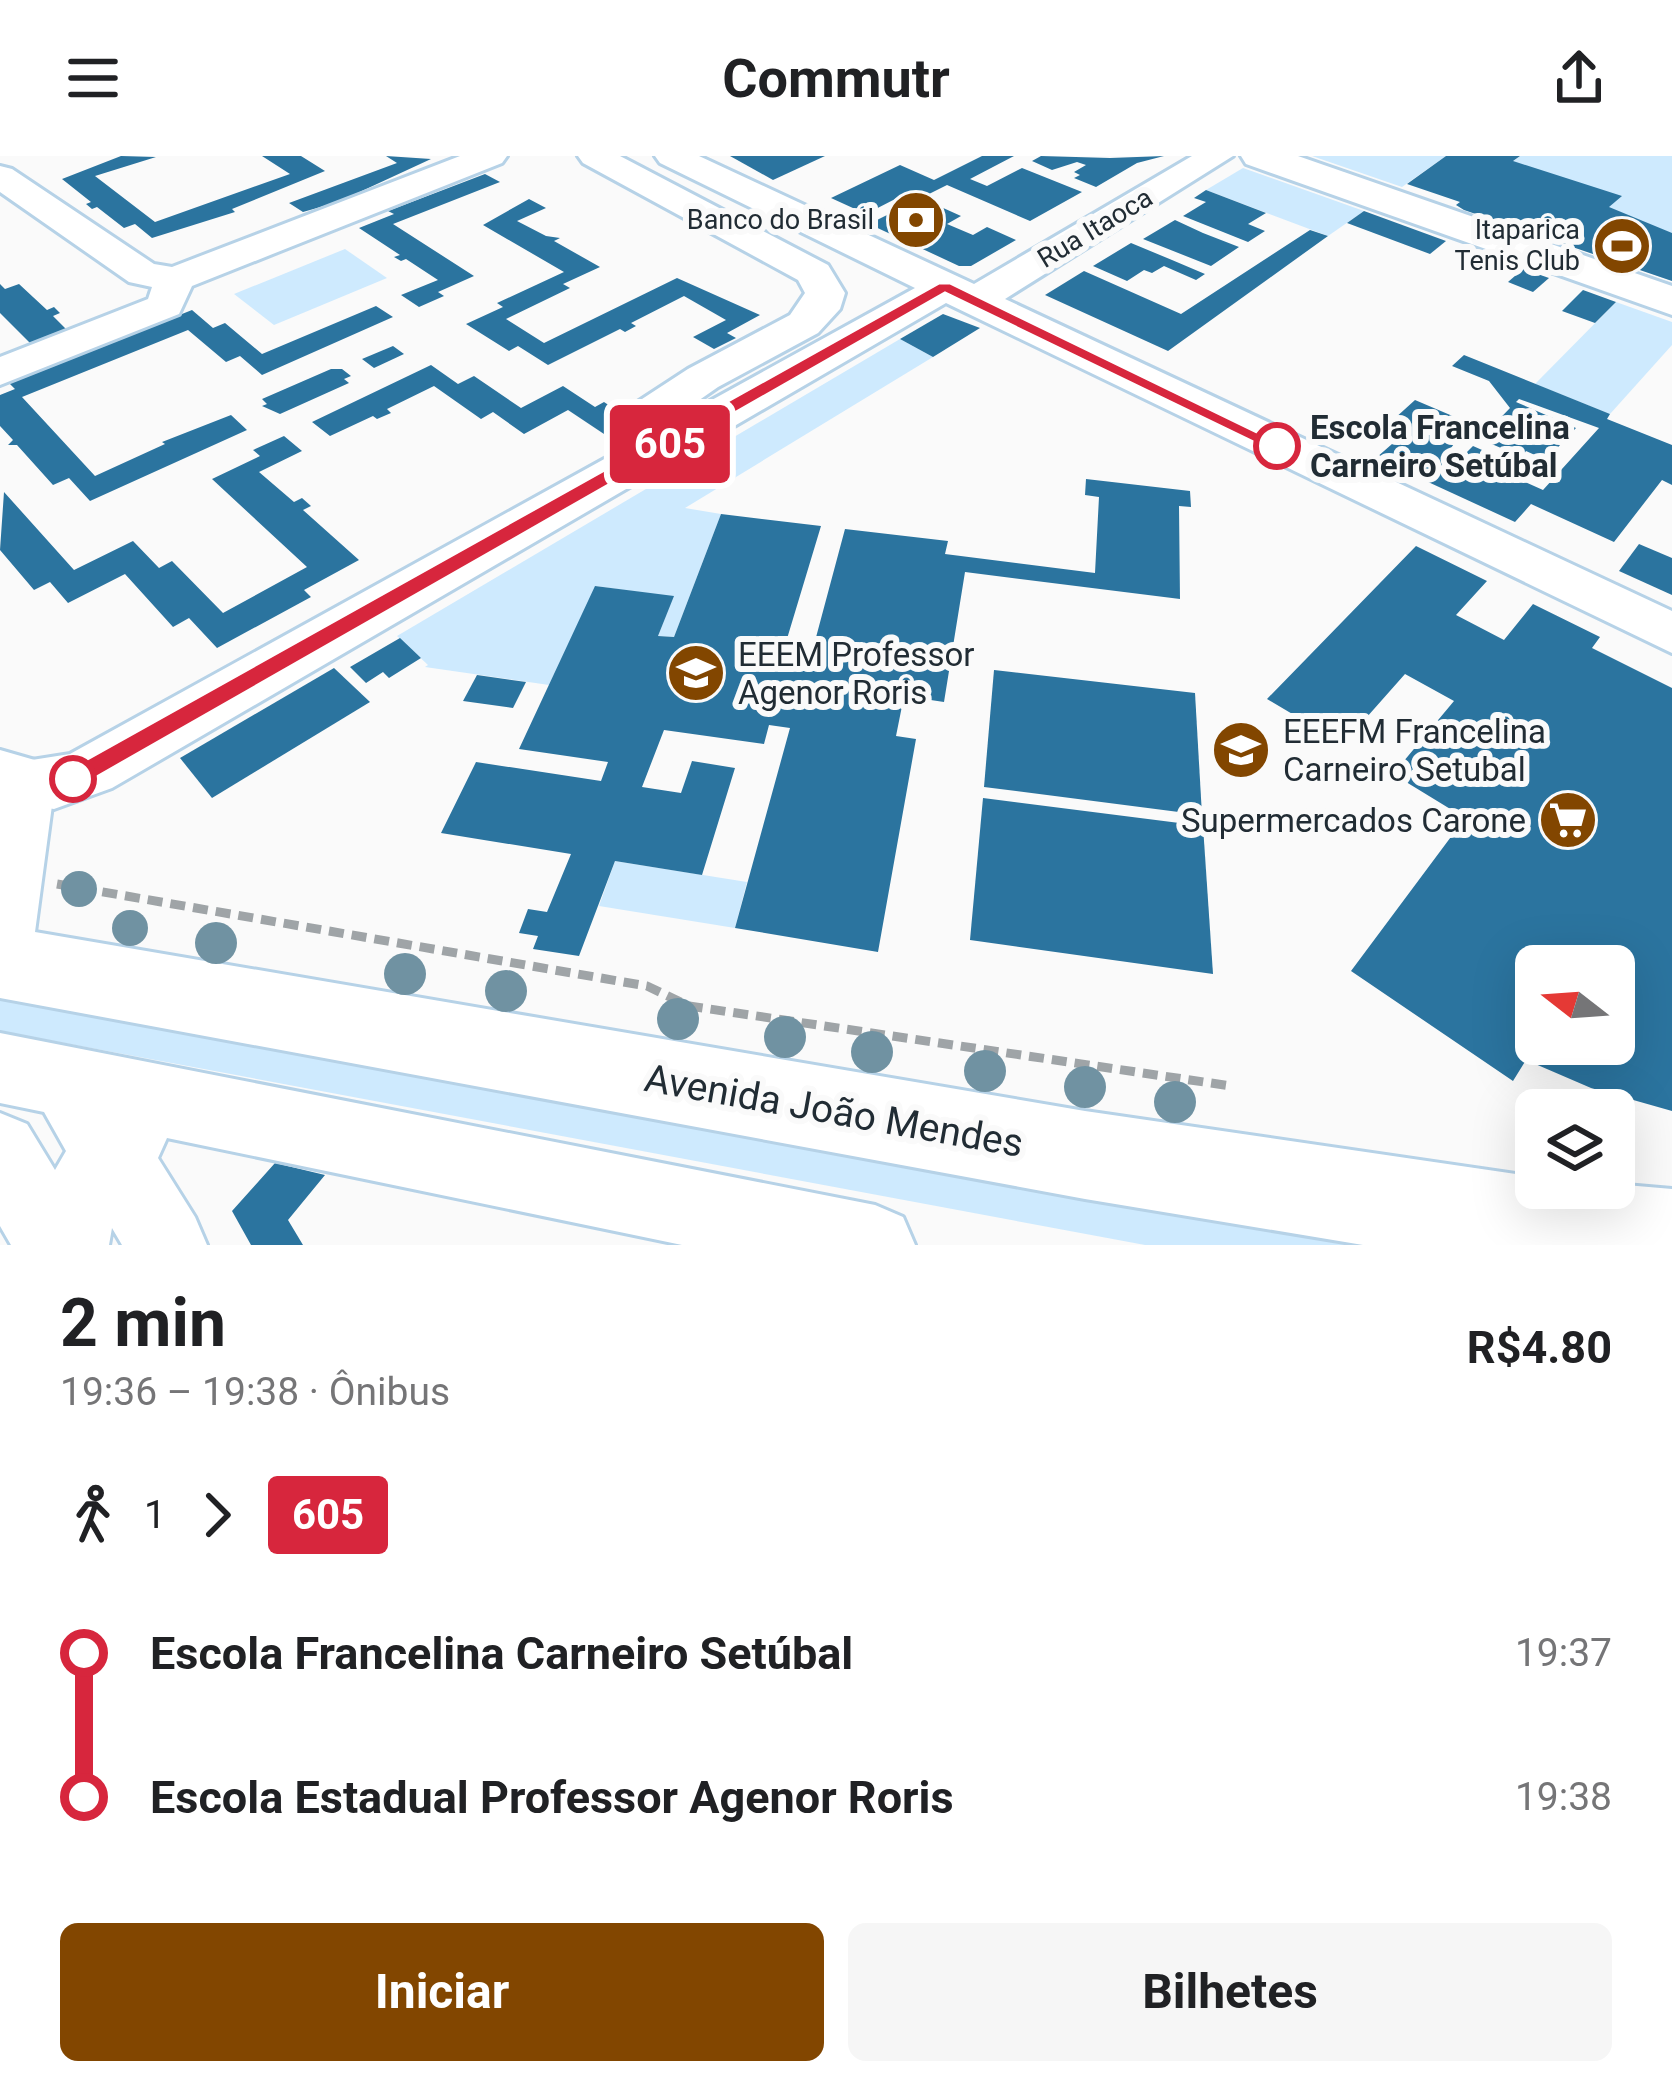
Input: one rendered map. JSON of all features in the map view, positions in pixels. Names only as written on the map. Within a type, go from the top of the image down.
[{"type":"main road","points":[[1261,156],[1672,301]]},
{"type":"main road","name":"Avenida João Mendes","points":[[0,962],[1085,1155],[1484,1219],[1672,1235]]},
{"type":"street","points":[[0,176],[143,274],[175,279],[490,156]]},
{"type":"street","points":[[503,494],[658,412],[703,379],[804,324],[824,301],[824,286],[814,273],[595,156]]},
{"type":"street","points":[[672,156],[1672,634]]},
{"type":"street","name":"Rua Itaoca","points":[[6,847],[54,784],[91,771],[762,392],[959,294],[1216,156]]},
{"type":"street","points":[[0,372],[165,306],[175,279]]},
{"type":"street","points":[[33,1074],[136,1127],[875,1245]]},
{"type":"street","points":[[136,1127],[165,1244]]},
{"type":"street","points":[[69,1245],[76,1210],[136,1127]]},
{"type":"street","points":[[0,1151],[55,1245]]},
{"type":"path","points":[[6,847],[647,986],[689,1006],[1231,1086]]},
{"type":"shaded area","points":[[1312,156],[1446,156],[1402,187]]},
{"type":"shaded area","name":"Itaparica Tenis Club","points":[[1520,156],[1672,156],[1672,281],[1456,205]]},
{"type":"shaded area","points":[[1243,168],[1364,211],[1328,236],[1206,190]]},
{"type":"shaded area","points":[[345,249],[387,278],[274,325],[234,294]]},
{"type":"shaded area","points":[[1616,302],[1672,322],[1672,345],[1610,414],[1535,384]]},
{"type":"shaded area","points":[[900,339],[933,357],[685,508],[721,514],[674,637],[658,636],[673,597],[596,586],[549,685],[425,667],[428,665],[397,636]]},
{"type":"shaded area","points":[[615,861],[747,882],[735,928],[599,906]]},
{"type":"shaded area","points":[[0,999],[1395,1245],[1145,1245],[0,1031]]},
{"type":"building","points":[[121,156],[156,157],[95,176],[155,222],[290,174],[262,156],[301,156],[325,171],[232,209],[235,212],[152,238],[135,224],[124,228],[97,207],[92,209],[86,204],[91,202],[62,179]]},
{"type":"building","points":[[386,156],[431,159],[338,202],[303,212],[289,203],[397,163]]},
{"type":"building","points":[[730,156],[825,156],[773,180]]},
{"type":"building","points":[[982,156],[1014,156],[970,179],[987,186],[1022,168],[1082,192],[1030,221],[947,185],[921,198],[961,216],[947,224],[973,235],[987,227],[1016,240],[971,266],[959,266],[869,224],[913,202],[901,196],[866,214],[831,198],[900,165],[934,180]]},
{"type":"building","points":[[1041,156],[1164,156],[1137,163],[1096,187],[1074,178],[1080,175],[1074,172],[1086,165],[1077,162],[1052,170],[1032,161]]},
{"type":"building","name":"Itaparica Tenis Club","points":[[1446,156],[1520,156],[1513,161],[1622,196],[1609,207],[1672,233],[1672,281],[1464,210],[1456,205],[1460,202],[1407,184]]},
{"type":"building","points":[[485,174],[500,182],[393,224],[474,276],[438,292],[444,296],[419,307],[401,295],[438,280],[406,259],[394,257],[400,255],[359,228],[394,214],[388,211]]},
{"type":"building","points":[[1206,190],[1266,213],[1248,224],[1265,231],[1248,242],[1183,216],[1206,202],[1194,198]]},
{"type":"building","points":[[529,199],[546,208],[517,221],[560,238],[554,241],[600,267],[563,284],[570,288],[506,319],[544,343],[677,278],[760,315],[727,333],[736,338],[714,349],[693,337],[726,320],[684,296],[631,323],[636,326],[625,332],[620,329],[548,365],[518,346],[509,351],[466,324],[503,307],[497,303],[564,272],[483,225]]},
{"type":"building","points":[[1364,211],[1446,241],[1430,254],[1347,223]]},
{"type":"building","points":[[1175,220],[1239,247],[1211,266],[1143,239]]},
{"type":"building","points":[[1310,230],[1328,236],[1168,351],[1045,295],[1084,271],[1181,314]]},
{"type":"building","points":[[1131,243],[1205,274],[1196,280],[1164,266],[1152,273],[1144,270],[1127,281],[1093,266]]},
{"type":"building","points":[[1523,269],[1549,278],[1533,292],[1508,282]]},
{"type":"building","points":[[0,284],[5,289],[19,284],[47,310],[54,307],[60,313],[53,316],[68,331],[32,345],[0,313]]},
{"type":"building","points":[[1583,290],[1616,302],[1595,323],[1562,311]]},
{"type":"building","points":[[376,306],[393,317],[262,375],[240,356],[226,362],[188,330],[22,397],[95,476],[165,444],[162,442],[231,415],[247,430],[90,501],[69,478],[53,485],[17,445],[8,445],[13,440],[0,426],[0,395],[15,389],[9,383],[192,310],[213,328],[225,323],[262,354]]},
{"type":"building","points":[[943,314],[980,328],[933,357],[900,339]]},
{"type":"building","points":[[393,346],[404,354],[374,368],[362,359]]},
{"type":"building","points":[[1464,355],[1610,414],[1607,419],[1672,445],[1672,485],[1662,480],[1614,542],[1531,504],[1515,522],[1376,458],[1400,437],[1383,429],[1415,400],[1469,423],[1451,448],[1465,454],[1473,446],[1523,468],[1514,477],[1543,490],[1599,428],[1519,399],[1516,402],[1576,428],[1546,460],[1526,451],[1522,457],[1480,439],[1510,408],[1489,381],[1452,366]]},
{"type":"building","points":[[431,365],[458,384],[474,376],[521,408],[563,386],[595,407],[604,402],[631,420],[604,434],[568,410],[524,434],[493,412],[481,419],[434,386],[387,409],[391,413],[330,436],[312,422]]},
{"type":"building","points":[[331,369],[342,369],[351,376],[344,379],[349,383],[280,414],[262,406],[267,404],[262,399]]},
{"type":"building","points":[[284,436],[302,451],[259,472],[294,502],[302,498],[311,506],[303,510],[359,560],[304,590],[311,597],[217,648],[189,618],[173,627],[125,574],[68,603],[50,582],[34,590],[0,550],[4,492],[74,570],[133,541],[159,568],[172,561],[223,613],[307,567],[212,479],[260,456],[253,450]]},
{"type":"building","points":[[1086,479],[1190,491],[1191,507],[1179,506],[1180,599],[965,572],[944,702],[904,696],[896,736],[916,739],[878,952],[735,928],[790,728],[769,725],[764,744],[664,730],[642,787],[681,793],[692,761],[735,768],[702,875],[615,861],[579,956],[533,949],[538,936],[519,933],[528,909],[547,912],[571,854],[441,833],[476,762],[601,781],[608,762],[519,749],[595,586],[674,596],[658,636],[674,637],[721,514],[821,526],[783,652],[811,656],[845,529],[948,541],[945,554],[1095,573],[1099,497],[1085,495]]},
{"type":"building","points":[[1639,544],[1672,558],[1672,595],[1619,571]]},
{"type":"building","name":"Supermercados Carone","points":[[1416,546],[1487,581],[1456,615],[1504,640],[1533,604],[1600,637],[1592,648],[1672,688],[1672,1111],[1635,1100],[1635,1089],[1595,1089],[1538,1065],[1635,1065],[1635,945],[1515,945],[1515,1065],[1523,1065],[1513,1081],[1351,971],[1465,818],[1393,774],[1454,701],[1405,674],[1343,744],[1267,699]]},
{"type":"building","points":[[400,638],[421,658],[389,678],[383,672],[366,683],[350,667]]},
{"type":"building","points":[[334,668],[370,702],[212,798],[180,758]]},
{"type":"building","points":[[994,670],[1195,693],[1202,815],[984,787]]},
{"type":"building","points":[[477,675],[526,682],[513,708],[463,701]]},
{"type":"building","points":[[983,798],[1203,826],[1213,974],[970,940]]},
{"type":"building","points":[[275,1163],[325,1175],[288,1220],[303,1245],[251,1245],[232,1211]]},
{"type":"bus line","name":"605","points":[[73,779],[945,287],[1277,446]]},
{"type":"place","name":"Banco do Brasil","points":[[916,220]]},
{"type":"place","name":"Itaparica Tenis Club","points":[[1622,246]]},
{"type":"place","name":"Escola Francelina Carneiro Setúbal","points":[[1277,446]]},
{"type":"place","name":"EEEM Professor Agenor Roris","points":[[696,673]]},
{"type":"place","name":"EEEFM Francelina Carneiro Setubal","points":[[1241,750]]},
{"type":"place","name":"Supermercados Carone","points":[[1568,820]]}]
